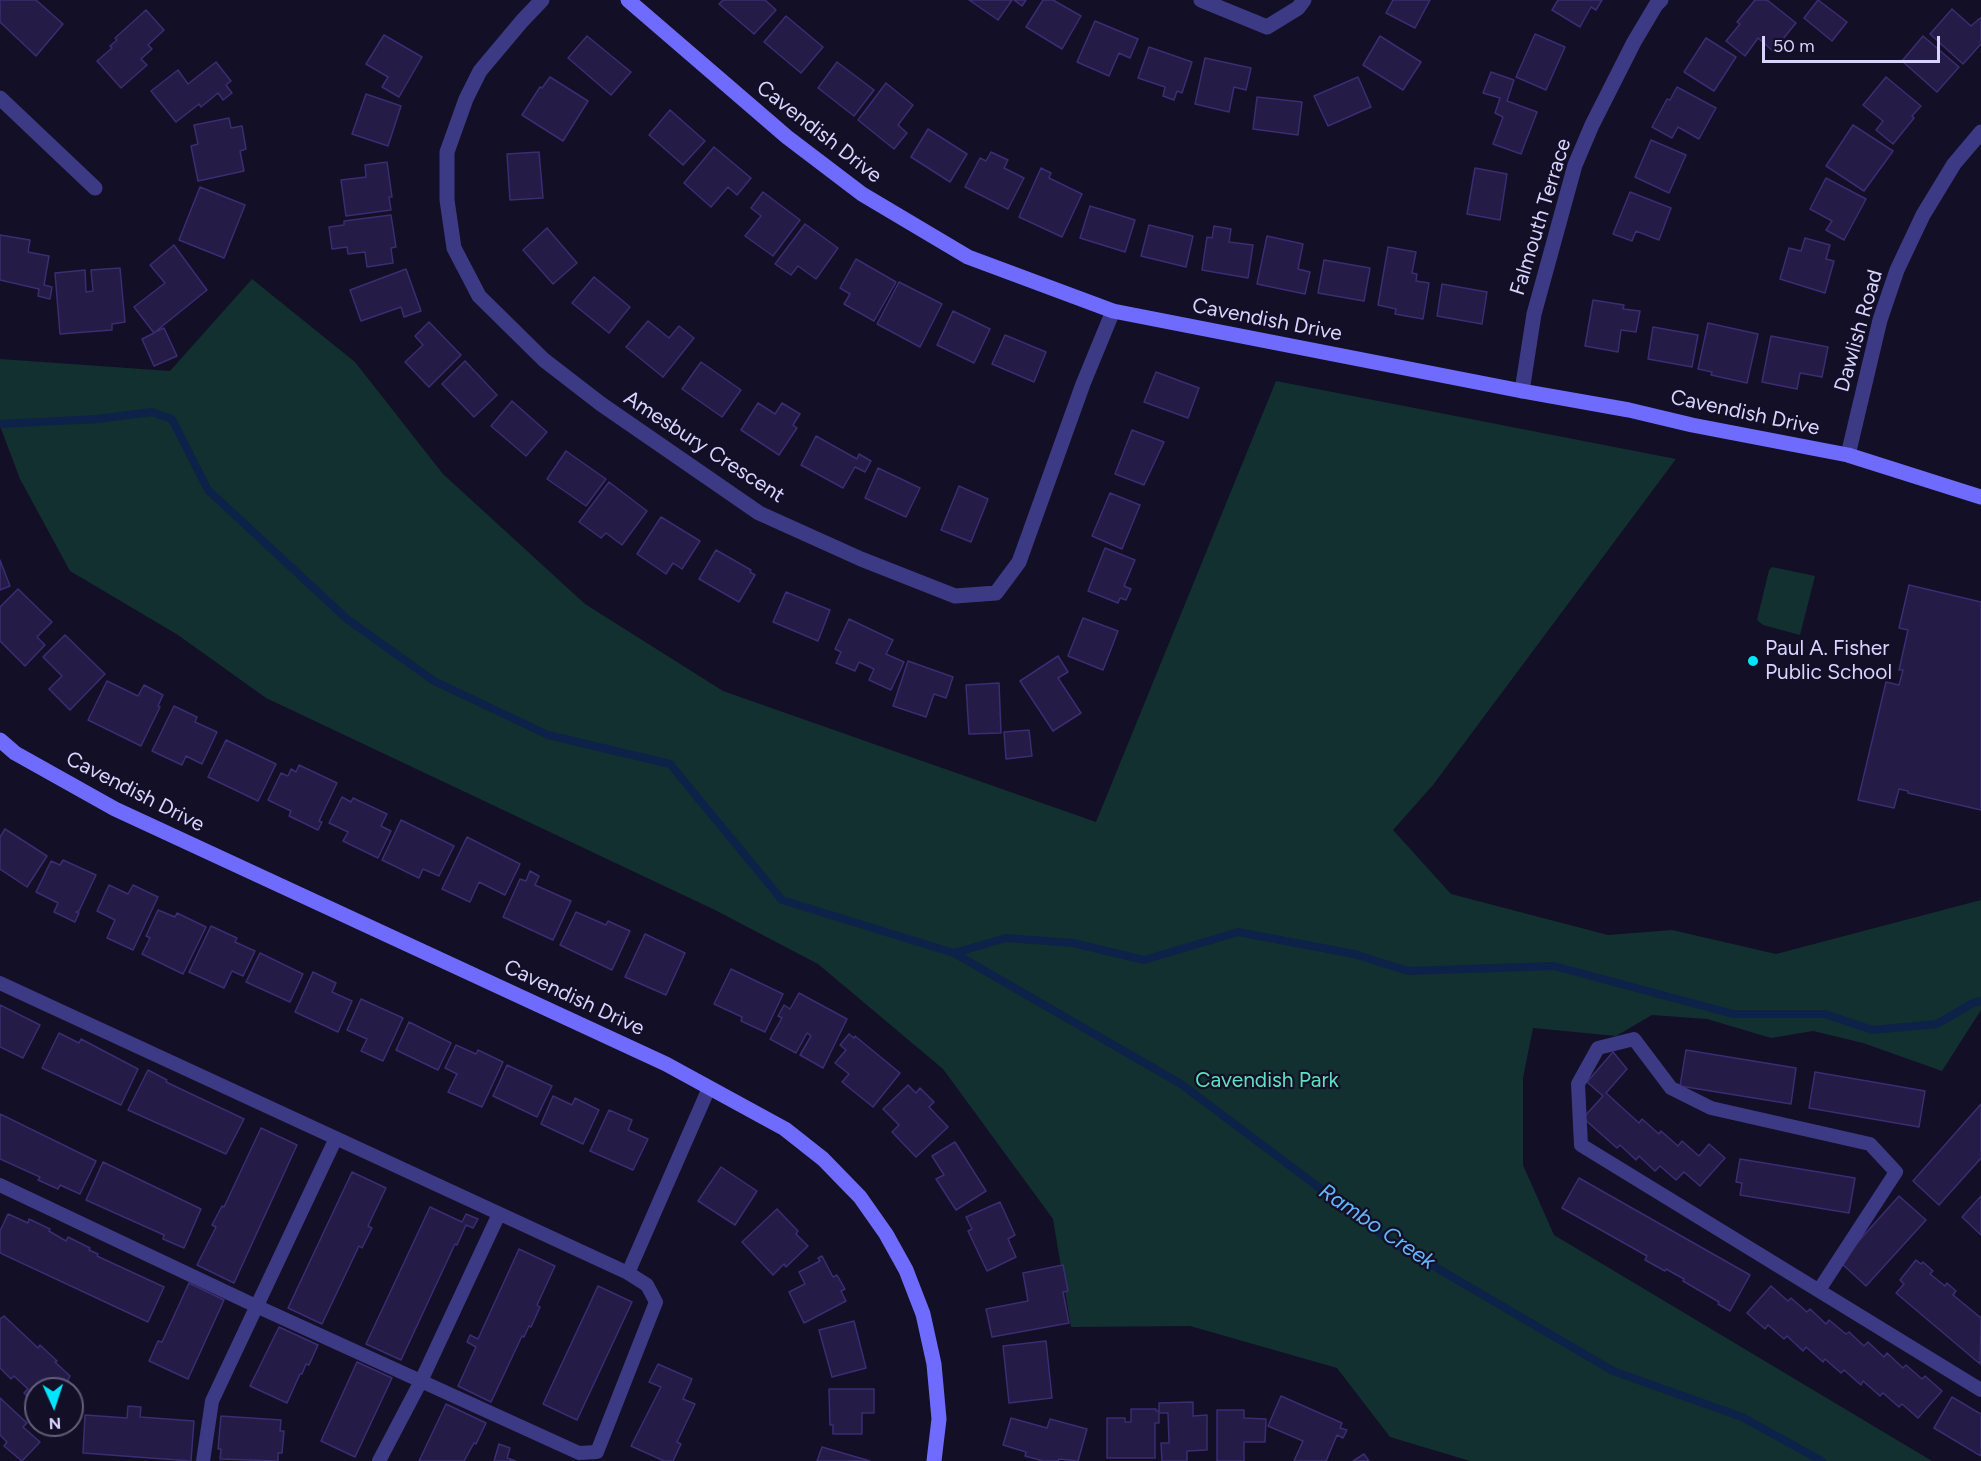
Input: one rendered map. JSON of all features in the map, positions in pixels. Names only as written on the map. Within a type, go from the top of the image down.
[{"type":"street","name":"Amesbury Crescent","points":[[542,0],[480,71],[466,99],[447,152],[447,200],[454,248],[479,296],[544,360],[601,404],[759,513],[861,559],[955,596],[996,593],[1019,562],[1067,428],[1113,311]]},
{"type":"street","name":"Cavendish Drive","points":[[628,0],[787,137],[862,194],[968,257],[1113,311],[1629,410],[1692,425],[1848,455],[1981,497]]},
{"type":"street","points":[[1201,0],[1267,27],[1298,8],[1304,0]]},
{"type":"street","name":"Falmouth Terrace","points":[[1522,391],[1534,314],[1575,165],[1592,125],[1634,42],[1661,0]]},
{"type":"street","points":[[0,98],[94,188]]},
{"type":"street","name":"Dawlish Road","points":[[1848,455],[1880,320],[1897,270],[1923,215],[1954,164],[1981,132]]},
{"type":"street","name":"Cavendish Drive","points":[[0,740],[15,753],[116,809],[655,1059],[785,1129],[824,1159],[860,1197],[886,1234],[906,1270],[923,1314],[934,1364],[939,1419],[934,1461]]},
{"type":"lane","points":[[0,983],[628,1273],[647,1285],[656,1302],[597,1452],[579,1453],[256,1306],[0,1185]]},
{"type":"lane","points":[[1818,1290],[1896,1172],[1870,1144],[1712,1108],[1671,1088],[1634,1039],[1598,1048],[1578,1084],[1581,1145],[1981,1390]]},
{"type":"lane","points":[[628,1273],[709,1088]]},
{"type":"lane","points":[[202,1461],[212,1401],[336,1138]]},
{"type":"lane","points":[[379,1461],[421,1381],[499,1214]]},
{"type":"green space","name":"Cavendish Park","points":[[252,279],[355,362],[443,474],[585,604],[723,691],[1096,822],[1276,381],[1676,459],[1433,785],[1393,830],[1451,894],[1608,935],[1672,930],[1776,954],[1981,900],[1981,1010],[1942,1071],[1863,1043],[1813,1031],[1771,1038],[1707,1019],[1652,1015],[1616,1036],[1533,1028],[1523,1078],[1523,1165],[1554,1235],[1932,1461],[1470,1461],[1390,1437],[1337,1368],[1190,1326],[1071,1327],[1053,1219],[943,1069],[818,964],[715,910],[266,698],[178,635],[70,571],[20,479],[0,426],[0,359],[170,371]]},
{"type":"green space","points":[[1772,567],[1815,576],[1800,635],[1763,625],[1757,620],[1769,570]]},
{"type":"building","points":[[0,0],[36,0],[63,24],[36,56],[0,22]]},
{"type":"building","points":[[723,0],[765,0],[776,10],[754,34],[719,4]]},
{"type":"building","points":[[969,0],[1012,0],[998,20]]},
{"type":"building","points":[[1014,0],[1026,0],[1022,6]]},
{"type":"building","points":[[1043,0],[1053,0],[1081,16],[1062,49],[1026,27]]},
{"type":"building","points":[[1393,0],[1430,0],[1415,28],[1386,13]]},
{"type":"building","points":[[1558,0],[1602,0],[1596,10],[1591,7],[1580,27],[1552,10]]},
{"type":"building","points":[[1755,0],[1767,0],[1796,23],[1773,51],[1758,38],[1745,56],[1726,41],[1740,24],[1737,22]]},
{"type":"building","points":[[1818,0],[1847,22],[1832,41],[1804,18]]},
{"type":"building","points":[[1952,9],[1971,26],[1981,19],[1981,44],[1963,64],[1930,34]]},
{"type":"building","points":[[146,10],[164,30],[148,45],[152,49],[141,59],[147,65],[121,88],[97,61],[112,48],[110,46],[117,40],[115,38]]},
{"type":"building","points":[[786,16],[823,47],[801,73],[764,42]]},
{"type":"building","points":[[1095,21],[1138,39],[1130,58],[1119,53],[1109,76],[1077,62]]},
{"type":"building","points":[[1535,34],[1565,47],[1546,90],[1516,77]]},
{"type":"building","points":[[384,35],[422,57],[399,97],[382,87],[388,77],[366,64]]},
{"type":"building","points":[[587,36],[631,72],[611,95],[568,58]]},
{"type":"building","points":[[1380,36],[1421,62],[1403,90],[1363,65]]},
{"type":"building","points":[[1923,36],[1959,67],[1937,92],[1902,61]]},
{"type":"building","points":[[1706,38],[1736,57],[1714,91],[1684,72]]},
{"type":"building","points":[[1149,47],[1192,62],[1182,93],[1177,91],[1174,100],[1163,96],[1165,87],[1138,78]]},
{"type":"building","points":[[1205,58],[1251,68],[1246,90],[1234,87],[1229,112],[1195,104]]},
{"type":"building","points":[[216,62],[231,81],[226,85],[232,93],[223,100],[218,93],[201,107],[199,104],[176,122],[151,91],[178,70],[188,84]]},
{"type":"building","points":[[837,62],[874,90],[854,116],[818,88]]},
{"type":"building","points":[[1491,72],[1514,80],[1507,101],[1537,112],[1521,154],[1493,144],[1503,117],[1495,113],[1500,98],[1483,93]]},
{"type":"building","points":[[550,77],[588,101],[563,141],[522,115],[540,87],[542,88]]},
{"type":"building","points":[[1358,77],[1371,107],[1328,126],[1314,96]]},
{"type":"building","points":[[1886,77],[1921,106],[1893,144],[1876,130],[1883,121],[1863,105]]},
{"type":"building","points":[[886,83],[913,105],[898,125],[907,133],[894,149],[858,120]]},
{"type":"building","points":[[1677,87],[1716,108],[1699,139],[1678,127],[1672,138],[1652,127],[1667,99],[1670,100]]},
{"type":"building","points":[[366,94],[401,106],[388,146],[352,134]]},
{"type":"building","points":[[1257,97],[1302,102],[1298,135],[1253,129]]},
{"type":"building","points":[[670,110],[705,141],[683,165],[649,135]]},
{"type":"building","points":[[229,118],[231,128],[242,126],[246,149],[240,151],[244,171],[198,181],[191,146],[198,144],[194,125]]},
{"type":"building","points":[[1853,125],[1893,151],[1864,191],[1826,166]]},
{"type":"building","points":[[928,129],[967,154],[950,182],[911,157]]},
{"type":"building","points":[[1651,140],[1686,155],[1669,193],[1635,177]]},
{"type":"building","points":[[714,147],[751,178],[737,195],[728,187],[711,207],[684,183]]},
{"type":"building","points":[[539,152],[543,198],[510,200],[507,154]]},
{"type":"building","points":[[991,152],[1008,160],[1004,168],[1024,178],[1008,209],[965,187],[980,158],[986,161]]},
{"type":"building","points":[[387,162],[392,197],[389,197],[391,210],[346,216],[341,180],[366,177],[365,165]]},
{"type":"building","points":[[1041,168],[1051,173],[1049,178],[1082,194],[1062,237],[1019,217]]},
{"type":"building","points":[[1475,168],[1507,174],[1500,220],[1467,214]]},
{"type":"building","points":[[1826,178],[1866,199],[1844,240],[1826,230],[1832,221],[1810,209]]},
{"type":"building","points":[[200,187],[245,205],[224,258],[179,240]]},
{"type":"building","points":[[763,192],[800,220],[773,256],[745,236],[761,216],[751,208]]},
{"type":"building","points":[[1630,192],[1671,208],[1659,240],[1636,231],[1632,241],[1613,234]]},
{"type":"building","points":[[1090,206],[1135,220],[1125,252],[1080,238]]},
{"type":"building","points":[[391,215],[396,247],[391,248],[393,263],[367,267],[365,252],[348,254],[347,247],[332,249],[329,227],[344,225],[344,221]]},
{"type":"building","points":[[805,224],[838,248],[816,279],[798,266],[791,275],[775,264]]},
{"type":"building","points":[[1149,225],[1193,236],[1186,267],[1141,256]]},
{"type":"building","points":[[1214,226],[1231,229],[1229,242],[1253,245],[1248,278],[1202,270],[1207,237],[1212,238]]},
{"type":"building","points":[[547,228],[577,263],[553,284],[523,250]]},
{"type":"building","points":[[0,235],[30,240],[28,252],[49,256],[44,285],[52,287],[50,299],[38,296],[39,289],[0,280]]},
{"type":"building","points":[[1267,236],[1303,244],[1298,269],[1310,272],[1305,294],[1257,284]]},
{"type":"building","points":[[1805,238],[1830,245],[1826,259],[1834,261],[1825,293],[1780,279],[1789,248],[1801,251]]},
{"type":"building","points":[[174,245],[207,290],[155,332],[164,328],[177,356],[154,366],[142,339],[154,333],[134,307],[165,283],[150,265]]},
{"type":"building","points":[[1388,247],[1416,252],[1412,273],[1417,274],[1416,281],[1429,283],[1423,319],[1395,314],[1396,309],[1378,305]]},
{"type":"building","points":[[856,259],[896,282],[874,321],[844,304],[850,294],[840,288]]},
{"type":"building","points":[[1324,260],[1370,268],[1364,301],[1318,293]]},
{"type":"building","points":[[120,268],[125,322],[112,324],[112,330],[60,334],[55,273],[85,270],[86,292],[93,291],[91,270]]},
{"type":"building","points":[[406,269],[421,311],[404,317],[401,307],[361,321],[350,290]]},
{"type":"building","points":[[594,277],[630,307],[609,333],[572,303]]},
{"type":"building","points":[[899,282],[942,304],[920,347],[877,324]]},
{"type":"building","points":[[1442,284],[1487,292],[1482,324],[1437,316]]},
{"type":"building","points":[[1593,300],[1624,305],[1623,309],[1640,311],[1636,332],[1621,330],[1618,352],[1585,346]]},
{"type":"building","points":[[953,311],[990,329],[974,363],[937,345]]},
{"type":"building","points":[[648,321],[669,338],[679,326],[694,338],[663,377],[626,347]]},
{"type":"building","points":[[429,322],[461,355],[429,387],[405,362],[423,345],[415,336]]},
{"type":"building","points":[[1708,323],[1758,334],[1747,383],[1711,375],[1712,372],[1698,369]]},
{"type":"building","points":[[1653,327],[1698,335],[1692,367],[1648,359]]},
{"type":"building","points":[[1005,335],[1046,352],[1034,382],[992,364]]},
{"type":"building","points":[[1771,336],[1828,347],[1822,377],[1800,373],[1797,389],[1762,382]]},
{"type":"building","points":[[465,361],[497,395],[474,417],[442,384]]},
{"type":"building","points":[[701,362],[741,390],[722,417],[682,389]]},
{"type":"building","points":[[1156,372],[1199,388],[1188,418],[1144,402]]},
{"type":"building","points":[[512,401],[547,432],[526,456],[491,426]]},
{"type":"building","points":[[758,403],[775,414],[782,403],[800,414],[793,425],[797,428],[779,455],[741,430]]},
{"type":"building","points":[[1132,430],[1164,442],[1144,485],[1115,474]]},
{"type":"building","points":[[816,436],[857,459],[859,454],[871,461],[865,472],[855,467],[843,488],[801,465]]},
{"type":"building","points":[[566,451],[606,479],[586,506],[547,479]]},
{"type":"building","points":[[878,468],[920,488],[906,517],[865,498]]},
{"type":"building","points":[[609,482],[647,511],[622,545],[606,533],[601,538],[579,522]]},
{"type":"building","points":[[959,486],[988,499],[971,542],[941,530]]},
{"type":"building","points":[[1110,493],[1140,505],[1122,549],[1092,536]]},
{"type":"building","points":[[661,517],[700,541],[682,569],[673,563],[666,574],[637,554]]},
{"type":"building","points":[[1105,548],[1135,560],[1124,586],[1131,589],[1126,600],[1120,598],[1118,603],[1088,591]]},
{"type":"building","points":[[716,550],[751,570],[750,572],[755,575],[739,602],[699,579]]},
{"type":"building","points":[[0,560],[10,586],[0,590]]},
{"type":"building","points":[[1909,585],[1981,602],[1981,810],[1899,789],[1894,808],[1858,800],[1886,682],[1899,685],[1903,670],[1899,670],[1908,630],[1899,628]]},
{"type":"building","points":[[18,589],[52,622],[37,637],[45,645],[25,666],[0,641],[0,607]]},
{"type":"building","points":[[786,592],[830,610],[818,641],[773,622]]},
{"type":"building","points":[[1083,618],[1118,631],[1103,670],[1068,656]]},
{"type":"building","points":[[849,619],[893,640],[886,654],[904,662],[891,690],[869,680],[874,669],[859,662],[855,671],[836,663],[841,652],[835,649]]},
{"type":"building","points":[[65,635],[105,674],[70,710],[49,689],[62,676],[43,657]]},
{"type":"building","points":[[1058,656],[1068,672],[1058,678],[1081,713],[1053,731],[1020,681]]},
{"type":"building","points":[[908,661],[953,677],[946,698],[934,694],[926,717],[893,706]]},
{"type":"building","points":[[107,681],[138,696],[144,685],[163,695],[158,706],[160,707],[141,746],[88,720]]},
{"type":"building","points":[[999,683],[1001,733],[969,734],[966,685]]},
{"type":"building","points":[[174,706],[197,717],[195,722],[217,732],[202,764],[186,756],[182,765],[152,751]]},
{"type":"building","points":[[1029,730],[1032,756],[1006,759],[1004,732]]},
{"type":"building","points":[[226,740],[276,764],[258,801],[208,777]]},
{"type":"building","points":[[299,765],[337,783],[319,821],[322,822],[318,830],[289,816],[291,811],[268,800],[281,773],[288,776],[291,769],[296,772]]},
{"type":"building","points":[[342,797],[351,802],[353,798],[387,814],[381,826],[391,831],[378,858],[343,841],[348,832],[329,823]]},
{"type":"building","points":[[401,820],[454,846],[439,876],[423,869],[419,878],[382,860]]},
{"type":"building","points":[[5,829],[47,856],[27,887],[0,869],[0,837]]},
{"type":"building","points":[[467,837],[520,864],[505,895],[479,882],[470,902],[442,889]]},
{"type":"building","points":[[63,860],[96,875],[79,911],[76,912],[79,913],[75,922],[54,912],[58,903],[36,892],[51,861],[60,865]]},
{"type":"building","points":[[530,871],[539,876],[535,885],[571,901],[553,940],[503,917],[520,879],[526,881]]},
{"type":"building","points":[[109,885],[128,894],[133,885],[158,897],[133,950],[107,938],[115,920],[97,911]]},
{"type":"building","points":[[158,910],[175,917],[177,913],[206,927],[183,974],[142,954],[150,938],[146,936]]},
{"type":"building","points":[[576,912],[606,925],[608,921],[630,931],[612,970],[560,945]]},
{"type":"building","points":[[211,926],[237,938],[235,942],[255,951],[243,976],[232,971],[224,988],[189,972]]},
{"type":"building","points":[[645,934],[685,953],[666,995],[625,977]]},
{"type":"building","points":[[260,953],[303,974],[290,1002],[246,982]]},
{"type":"building","points":[[731,969],[783,994],[765,1032],[741,1021],[742,1017],[714,1004]]},
{"type":"building","points":[[313,972],[336,983],[332,992],[352,1001],[338,1032],[295,1012]]},
{"type":"building","points":[[799,993],[847,1019],[823,1068],[800,1055],[811,1036],[807,1033],[796,1053],[770,1039],[782,1018],[778,1016],[784,1005],[790,1009]]},
{"type":"building","points":[[361,999],[403,1018],[383,1061],[361,1051],[367,1039],[347,1030]]},
{"type":"building","points":[[0,1005],[40,1025],[23,1058],[0,1047]]},
{"type":"building","points":[[409,1022],[451,1043],[438,1070],[396,1050]]},
{"type":"building","points":[[59,1033],[79,1043],[81,1039],[138,1069],[121,1105],[42,1068]]},
{"type":"building","points":[[849,1034],[854,1038],[855,1036],[900,1073],[873,1107],[842,1082],[849,1074],[835,1063],[846,1050],[840,1045]]},
{"type":"building","points":[[456,1045],[476,1054],[478,1050],[503,1062],[482,1107],[448,1092],[457,1074],[445,1068]]},
{"type":"building","points":[[1686,1050],[1796,1068],[1791,1104],[1680,1086]]},
{"type":"building","points":[[1613,1052],[1627,1069],[1606,1093],[1639,1123],[1642,1119],[1659,1134],[1661,1131],[1678,1146],[1682,1141],[1699,1156],[1709,1144],[1725,1158],[1700,1186],[1684,1172],[1676,1180],[1660,1166],[1655,1171],[1639,1156],[1636,1160],[1620,1145],[1617,1148],[1583,1118],[1603,1096],[1587,1082]]},
{"type":"building","points":[[507,1065],[552,1086],[537,1117],[493,1096]]},
{"type":"building","points":[[148,1070],[167,1080],[166,1082],[244,1119],[226,1154],[128,1110]]},
{"type":"building","points":[[1815,1072],[1925,1091],[1919,1127],[1809,1108]]},
{"type":"building","points":[[908,1085],[916,1093],[920,1088],[934,1102],[929,1107],[948,1127],[916,1157],[892,1132],[899,1125],[883,1109]]},
{"type":"building","points":[[553,1096],[572,1105],[575,1098],[599,1110],[583,1144],[541,1124]]},
{"type":"building","points":[[1981,1104],[1981,1158],[1939,1205],[1913,1181]]},
{"type":"building","points":[[609,1110],[632,1120],[628,1130],[648,1139],[633,1170],[590,1151]]},
{"type":"building","points":[[0,1114],[96,1161],[80,1194],[60,1185],[58,1189],[38,1180],[40,1177],[0,1159]]},
{"type":"building","points":[[261,1128],[297,1145],[234,1283],[197,1265],[216,1227],[212,1225],[222,1206],[224,1207]]},
{"type":"building","points":[[955,1142],[986,1191],[956,1210],[936,1179],[944,1175],[932,1156]]},
{"type":"building","points":[[1740,1159],[1855,1178],[1849,1213],[1740,1195],[1742,1183],[1736,1182]]},
{"type":"building","points":[[103,1162],[201,1209],[184,1248],[163,1239],[164,1235],[86,1200]]},
{"type":"building","points":[[721,1167],[757,1191],[735,1225],[698,1201]]},
{"type":"building","points":[[352,1172],[386,1188],[368,1226],[372,1228],[362,1248],[359,1246],[322,1324],[288,1308]]},
{"type":"building","points":[[1579,1178],[1750,1275],[1730,1311],[1683,1281],[1684,1279],[1645,1260],[1647,1256],[1562,1208]]},
{"type":"building","points":[[1899,1196],[1926,1220],[1866,1286],[1840,1262]]},
{"type":"building","points":[[1981,1196],[1981,1235],[1962,1217]]},
{"type":"building","points":[[1000,1202],[1015,1235],[1008,1239],[1016,1257],[987,1271],[968,1231],[972,1229],[966,1217]]},
{"type":"building","points":[[430,1207],[462,1222],[466,1214],[478,1219],[473,1228],[466,1225],[457,1245],[455,1244],[401,1360],[366,1344]]},
{"type":"building","points":[[777,1209],[798,1231],[796,1234],[808,1246],[786,1267],[784,1264],[773,1275],[742,1242]]},
{"type":"building","points":[[8,1214],[28,1223],[29,1219],[50,1229],[49,1231],[66,1241],[68,1237],[90,1248],[89,1250],[98,1254],[97,1256],[164,1287],[148,1322],[0,1253],[0,1231]]},
{"type":"building","points":[[519,1249],[555,1266],[537,1305],[540,1307],[531,1327],[529,1326],[524,1337],[522,1336],[491,1402],[458,1386],[476,1347],[467,1342],[470,1335],[478,1339]]},
{"type":"building","points":[[822,1256],[833,1277],[837,1275],[845,1289],[841,1291],[846,1301],[804,1323],[789,1292],[805,1284],[799,1272],[820,1261],[818,1258]]},
{"type":"building","points":[[1916,1260],[1921,1264],[1923,1262],[1933,1271],[1930,1274],[1945,1286],[1947,1283],[1956,1291],[1953,1295],[1981,1318],[1980,1364],[1896,1293],[1904,1284],[1900,1280]]},
{"type":"building","points":[[1063,1265],[1068,1291],[1063,1292],[1069,1323],[992,1337],[986,1309],[1028,1301],[1023,1273]]},
{"type":"building","points":[[189,1283],[224,1300],[188,1379],[149,1361],[158,1341],[162,1342]]},
{"type":"building","points":[[598,1286],[632,1302],[577,1420],[543,1404]]},
{"type":"building","points":[[1771,1286],[1788,1301],[1791,1298],[1807,1312],[1810,1309],[1826,1324],[1829,1320],[1846,1334],[1849,1332],[1864,1346],[1868,1342],[1884,1357],[1887,1353],[1903,1368],[1906,1365],[1922,1379],[1925,1376],[1942,1391],[1918,1418],[1902,1404],[1899,1407],[1883,1393],[1880,1396],[1863,1381],[1861,1385],[1844,1370],[1841,1373],[1825,1359],[1823,1362],[1806,1347],[1803,1351],[1787,1336],[1784,1339],[1768,1325],[1765,1329],[1747,1313]]},
{"type":"building","points":[[4,1316],[38,1348],[40,1345],[70,1377],[24,1377],[24,1385],[14,1376],[11,1379],[0,1368],[0,1319]]},
{"type":"building","points":[[854,1321],[866,1368],[832,1377],[819,1330]]},
{"type":"building","points":[[279,1327],[318,1345],[309,1365],[306,1364],[300,1374],[287,1403],[250,1386]]},
{"type":"building","points":[[1046,1341],[1052,1398],[1009,1403],[1003,1346]]},
{"type":"building","points":[[357,1362],[392,1378],[355,1457],[321,1441]]},
{"type":"building","points":[[658,1364],[692,1379],[683,1399],[695,1404],[677,1442],[681,1444],[673,1461],[664,1461],[631,1446],[661,1387],[649,1382]]},
{"type":"building","points":[[829,1389],[874,1389],[874,1413],[862,1413],[862,1434],[833,1434],[833,1425],[830,1425]]},
{"type":"building","points":[[1281,1396],[1342,1423],[1340,1428],[1347,1430],[1343,1438],[1337,1435],[1326,1461],[1294,1461],[1303,1441],[1268,1426]]},
{"type":"building","points":[[1952,1397],[1981,1414],[1981,1456],[1934,1428]]},
{"type":"building","points":[[0,1398],[24,1420],[24,1437],[34,1437],[40,1442],[22,1461],[4,1446],[7,1442],[0,1435]]},
{"type":"building","points":[[1193,1402],[1193,1416],[1207,1415],[1207,1450],[1187,1451],[1187,1461],[1162,1461],[1161,1443],[1169,1443],[1168,1413],[1159,1413],[1159,1403]]},
{"type":"building","points":[[446,1404],[486,1423],[476,1444],[474,1443],[464,1461],[419,1461]]},
{"type":"building","points":[[128,1406],[141,1407],[140,1417],[194,1421],[191,1461],[83,1453],[85,1415],[127,1418]]},
{"type":"building","points":[[1131,1409],[1159,1411],[1159,1423],[1155,1423],[1155,1458],[1107,1458],[1107,1418],[1125,1418],[1125,1422],[1131,1422]]},
{"type":"building","points":[[1217,1410],[1244,1410],[1244,1418],[1266,1419],[1265,1442],[1244,1442],[1244,1461],[1217,1461]]},
{"type":"building","points":[[221,1416],[281,1420],[280,1431],[284,1431],[282,1453],[278,1453],[278,1461],[220,1459],[221,1449],[218,1449]]},
{"type":"building","points":[[1011,1418],[1047,1428],[1050,1419],[1087,1429],[1078,1461],[1059,1459],[1058,1461],[1043,1461],[1025,1456],[1026,1452],[1003,1445]]},
{"type":"building","points":[[499,1444],[510,1448],[507,1458],[516,1461],[494,1461]]},
{"type":"building","points":[[822,1447],[870,1461],[817,1461]]},
{"type":"building","points":[[1364,1454],[1369,1461],[1353,1461]]},
{"type":"waterway","name":"Rambo Creek","points":[[0,424],[97,419],[152,412],[172,419],[208,490],[347,619],[434,681],[548,735],[670,764],[782,900],[954,953],[1181,1084],[1389,1240],[1613,1371],[1742,1417],[1822,1461]]},
{"type":"waterway","points":[[954,953],[1006,938],[1073,943],[1144,960],[1238,932],[1354,954],[1408,971],[1554,966],[1733,1014],[1825,1014],[1872,1030],[1937,1024],[1973,1003],[1981,1001]]},
{"type":"place","name":"Paul A. Fisher Public School","points":[[1753,661]]}]
